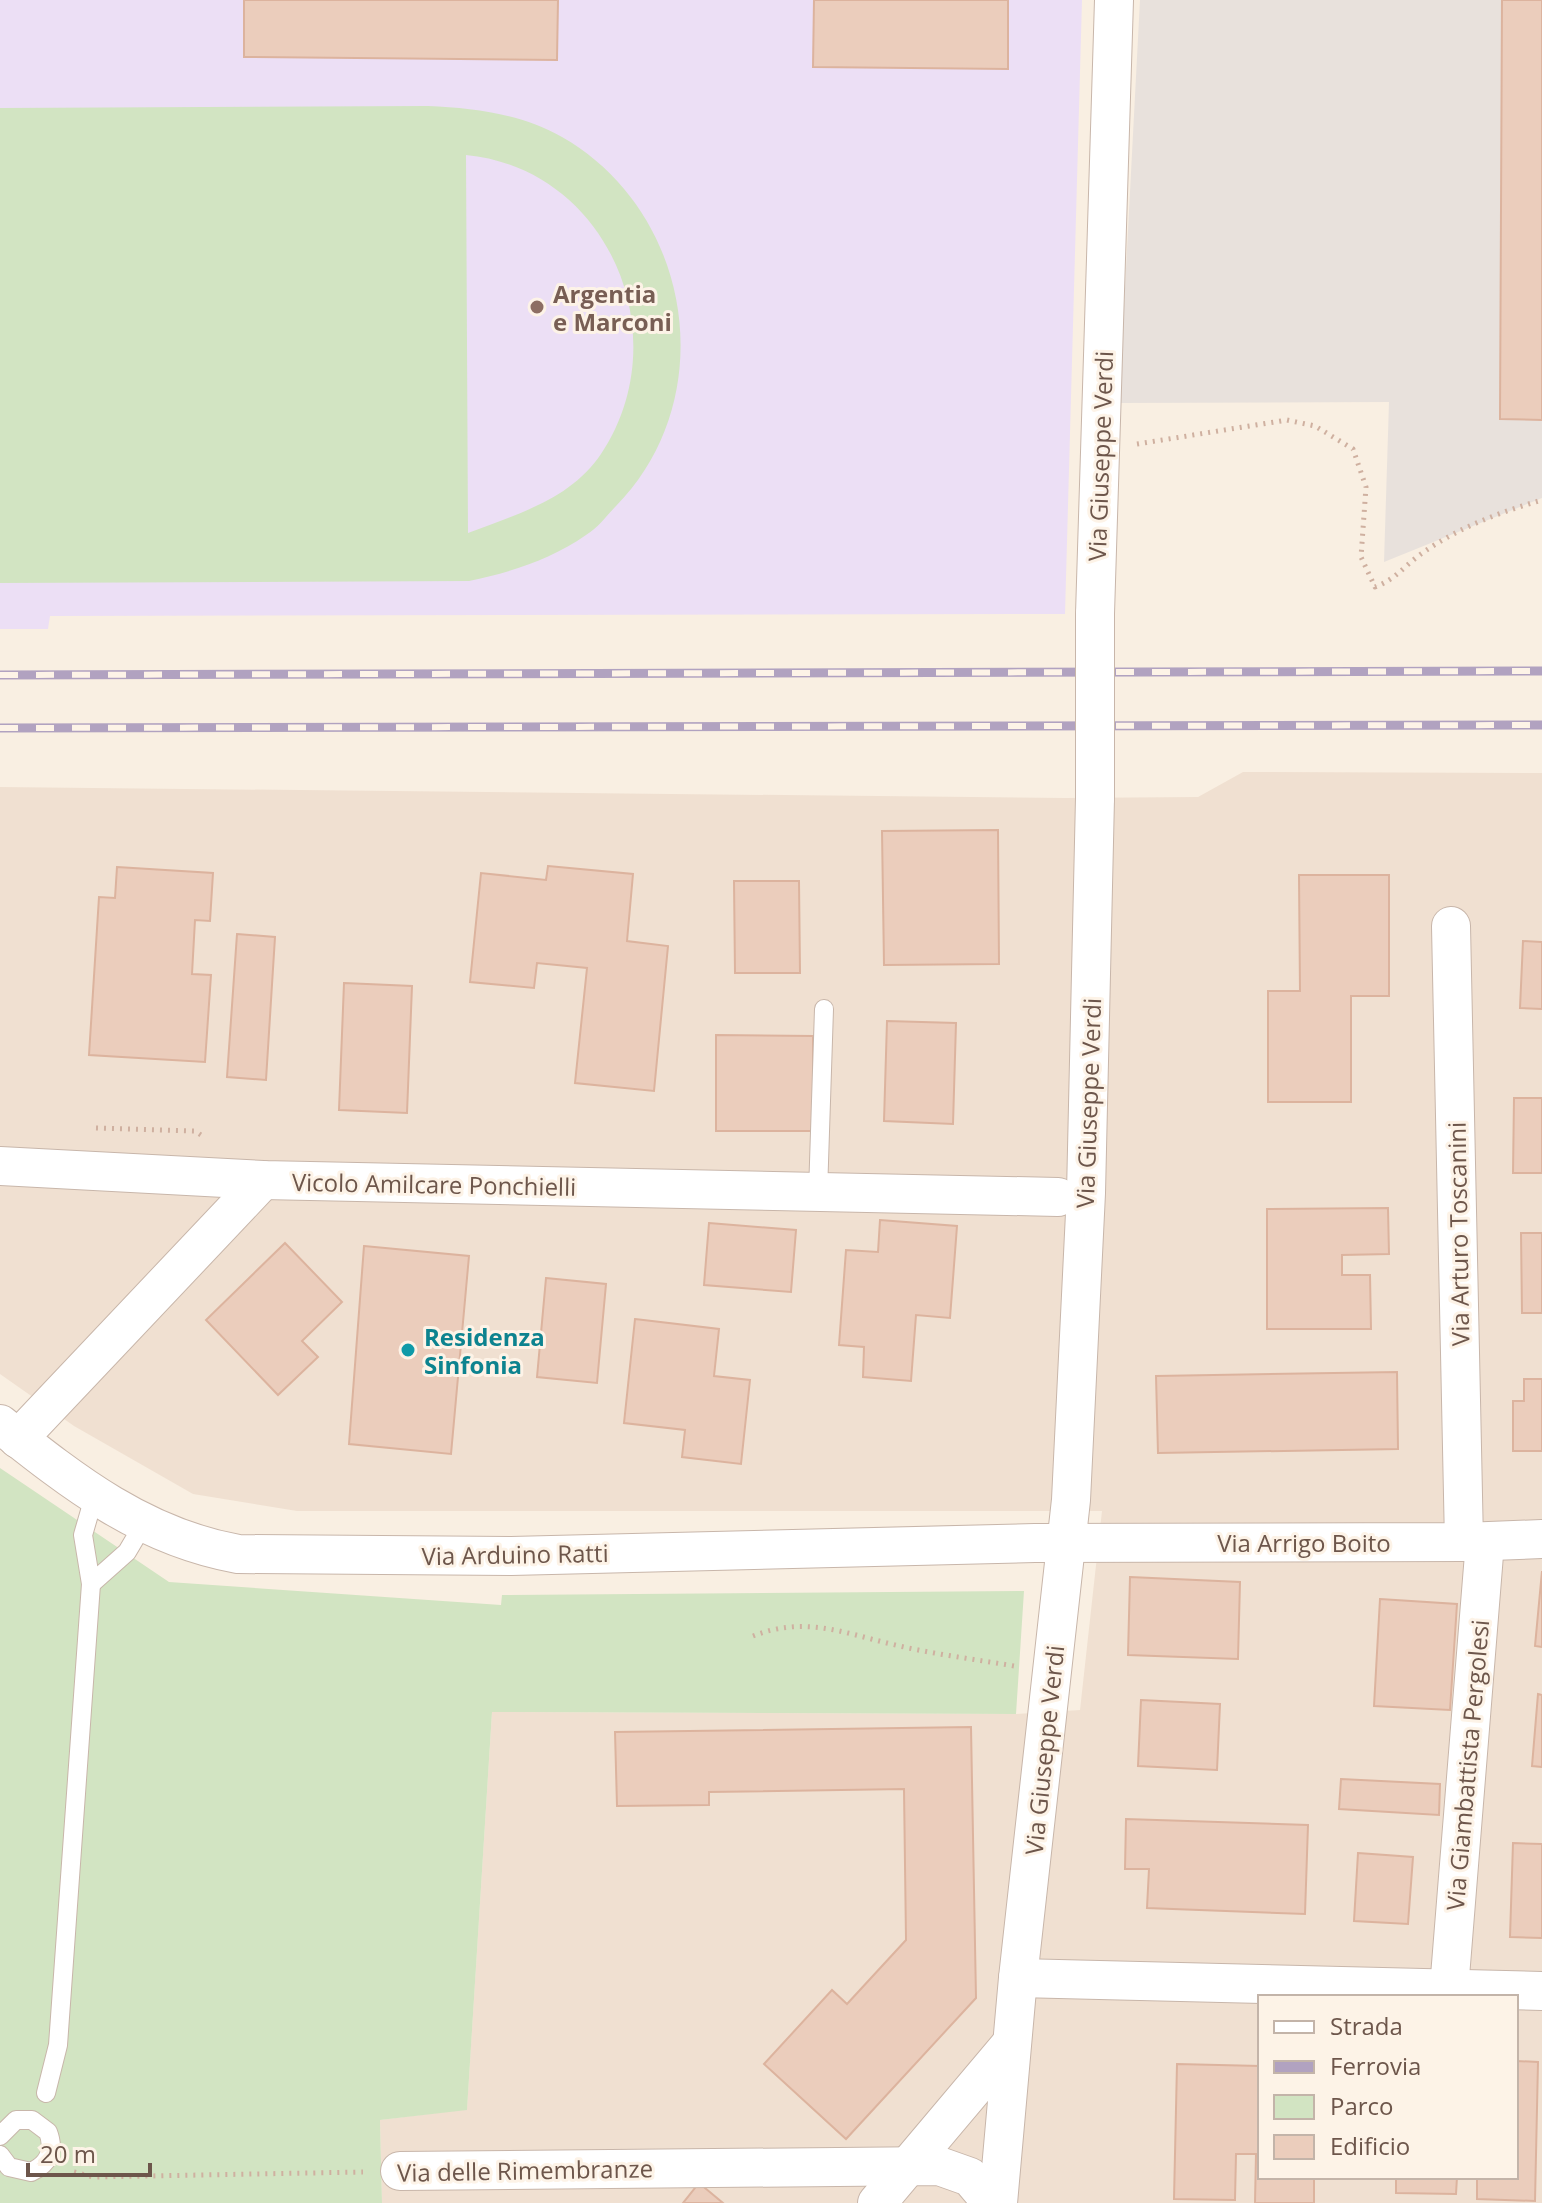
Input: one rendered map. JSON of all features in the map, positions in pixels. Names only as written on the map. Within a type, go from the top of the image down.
[{"type":"street","name":"Via Giuseppe Verdi","points":[[995,2203],[1067,1543],[1086,1193],[1095,798],[1095,614],[1114,0]]},
{"type":"street","name":"Via Arturo Toscanini","points":[[1451,926],[1475,1542]]},
{"type":"street","points":[[0,1166],[263,1180]]},
{"type":"street","name":"Vicolo Amilcare Ponchielli","points":[[9,1432],[263,1180],[1058,1197]]},
{"type":"street","name":"Via Arduino Ratti","points":[[9,1432],[94,1497],[143,1525],[198,1546],[260,1555],[527,1555],[1067,1543]]},
{"type":"street","name":"Via Arrigo Boito","points":[[1067,1543],[1475,1542],[1542,1539]]},
{"type":"street","name":"Via Giambattista Pergolesi","points":[[1449,1989],[1475,1542]]},
{"type":"street","points":[[1018,1978],[1542,1991]]},
{"type":"street","points":[[877,2203],[912,2166],[1011,2044]]},
{"type":"street","name":"Via delle Rimembranze","points":[[400,2171],[939,2166],[962,2172],[995,2203]]},
{"type":"lane","points":[[818,1193],[824,1009]]},
{"type":"lane","points":[[34,2122],[46,2093],[58,2045],[91,1584],[83,1535],[94,1497]]},
{"type":"lane","points":[[91,1584],[132,1546],[143,1525]]},
{"type":"lane","points":[[0,2136],[8,2125],[34,2122]]},
{"type":"lane","points":[[1,2160],[20,2172],[31,2172],[45,2163],[52,2150],[51,2140],[34,2122]]},
{"type":"path","points":[[1122,446],[1287,420],[1315,426],[1353,449],[1366,487],[1361,557],[1375,587],[1394,580],[1420,554],[1500,510],[1542,500]]},
{"type":"path","points":[[753,1636],[779,1626],[851,1631],[891,1644],[1023,1667]]},
{"type":"path","name":"Via delle Rimembranze","points":[[45,2163],[93,2177],[400,2171]]},
{"type":"shaded area","name":"Argentia e Marconi","points":[[0,0],[1082,0],[1065,614],[50,616],[48,629],[0,629]]},
{"type":"shaded area","points":[[1140,0],[1542,0],[1542,498],[1384,562],[1389,402],[1119,403]]},
{"type":"shaded area","points":[[1243,772],[1542,773],[1542,2203],[382,2203],[380,2120],[467,2109],[492,1712],[1016,1714],[1080,1710],[1102,1511],[297,1511],[193,1494],[74,1426],[0,1374],[0,787],[1198,797]]},
{"type":"green space","points":[[428,106],[497,114],[530,123],[562,137],[606,170],[641,211],[665,258],[678,309],[680,362],[671,413],[649,462],[616,506],[586,535],[530,564],[469,581],[0,583],[0,108]],"holes":[[[466,155],[516,167],[558,191],[592,225],[616,266],[630,312],[633,360],[623,408],[601,454],[588,470],[541,504],[468,533]]]},
{"type":"green space","points":[[0,1468],[169,1582],[501,1605],[502,1595],[1024,1591],[1016,1714],[492,1712],[467,2110],[380,2120],[382,2203],[0,2203]]},
{"type":"building","points":[[244,0],[558,0],[557,60],[244,57]]},
{"type":"building","points":[[814,0],[1008,0],[1008,69],[813,67]]},
{"type":"building","points":[[1502,0],[1542,0],[1542,420],[1500,419]]},
{"type":"building","points":[[998,830],[999,964],[884,965],[882,831]]},
{"type":"building","points":[[548,866],[633,874],[627,941],[668,946],[654,1091],[575,1083],[587,968],[537,963],[534,988],[470,982],[481,873],[546,880]]},
{"type":"building","points":[[117,867],[213,873],[210,921],[195,920],[192,974],[211,975],[205,1062],[89,1055],[99,897],[115,898]]},
{"type":"building","points":[[1299,875],[1389,875],[1389,996],[1351,996],[1351,1102],[1268,1102],[1268,991],[1300,991]]},
{"type":"building","points":[[734,881],[799,881],[800,973],[735,973]]},
{"type":"building","points":[[237,934],[275,937],[266,1080],[227,1077]]},
{"type":"building","points":[[1523,941],[1542,942],[1542,1009],[1520,1008]]},
{"type":"building","points":[[344,983],[412,986],[407,1113],[339,1110]]},
{"type":"building","points":[[887,1021],[956,1023],[953,1124],[884,1121]]},
{"type":"building","points":[[716,1035],[813,1036],[813,1131],[716,1131]]},
{"type":"building","points":[[1514,1098],[1542,1098],[1542,1173],[1513,1173]]},
{"type":"building","points":[[1388,1208],[1389,1254],[1342,1255],[1342,1275],[1370,1275],[1371,1329],[1267,1329],[1267,1209]]},
{"type":"building","points":[[880,1220],[957,1226],[950,1318],[916,1315],[911,1381],[863,1377],[864,1347],[839,1345],[846,1250],[878,1252]]},
{"type":"building","points":[[709,1223],[796,1230],[791,1292],[704,1285]]},
{"type":"building","points":[[1521,1233],[1542,1233],[1542,1313],[1522,1313]]},
{"type":"building","points":[[285,1243],[342,1302],[302,1341],[318,1357],[278,1395],[206,1320]]},
{"type":"building","name":"Residenza Sinfonia","points":[[364,1246],[469,1256],[451,1454],[349,1444]]},
{"type":"building","points":[[546,1278],[606,1284],[597,1383],[537,1377]]},
{"type":"building","points":[[635,1319],[719,1329],[714,1376],[750,1380],[741,1464],[682,1457],[685,1430],[624,1423]]},
{"type":"building","points":[[1397,1372],[1398,1449],[1158,1453],[1156,1376]]},
{"type":"building","points":[[1524,1379],[1542,1379],[1542,1451],[1513,1451],[1513,1401],[1524,1401]]},
{"type":"building","points":[[1542,1571],[1542,1647],[1535,1646]]},
{"type":"building","points":[[1130,1577],[1240,1582],[1238,1659],[1128,1655]]},
{"type":"building","points":[[1380,1599],[1457,1604],[1450,1710],[1374,1706]]},
{"type":"building","points":[[1538,1694],[1542,1695],[1542,1767],[1532,1766]]},
{"type":"building","points":[[1141,1700],[1220,1704],[1217,1770],[1138,1766]]},
{"type":"building","points":[[971,1727],[976,1998],[846,2139],[764,2064],[832,1990],[847,2004],[906,1940],[904,1789],[709,1792],[709,1805],[617,1806],[615,1732]]},
{"type":"building","points":[[1341,1779],[1440,1784],[1439,1815],[1339,1809]]},
{"type":"building","points":[[1126,1819],[1308,1825],[1305,1914],[1147,1908],[1149,1869],[1125,1869]]},
{"type":"building","points":[[1513,1843],[1542,1844],[1542,1938],[1510,1937]]},
{"type":"building","points":[[1358,1853],[1413,1857],[1408,1924],[1354,1921]]},
{"type":"building","points":[[1518,2061],[1538,2062],[1535,2201],[1477,2199],[1477,2179],[1518,2179]]},
{"type":"building","points":[[1177,2064],[1258,2066],[1258,2179],[1314,2179],[1314,2203],[1255,2203],[1256,2154],[1236,2154],[1235,2200],[1174,2199]]},
{"type":"building","points":[[1396,2179],[1457,2179],[1456,2194],[1396,2193]]},
{"type":"building","points":[[699,2183],[723,2203],[683,2203]]},
{"type":"railway","points":[[0,675],[1542,671]]},
{"type":"railway","points":[[0,728],[1542,725]]},
{"type":"place","name":"Argentia e Marconi","points":[[537,307]]},
{"type":"place","name":"Residenza Sinfonia","points":[[408,1350]]}]
